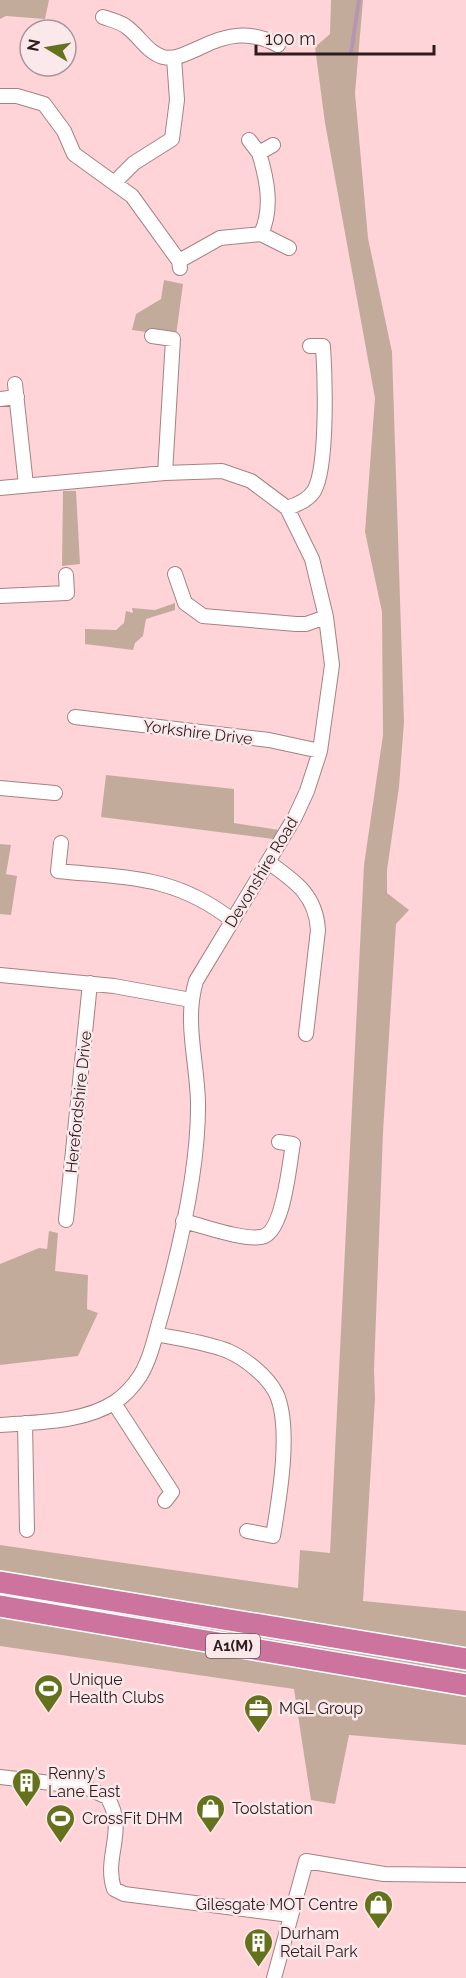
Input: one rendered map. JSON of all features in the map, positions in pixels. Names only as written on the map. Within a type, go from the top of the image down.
[{"type":"highway","name":"A1(M)","points":[[0,1582],[466,1659]]},
{"type":"highway","name":"A1(M)","points":[[0,1606],[466,1685]]},
{"type":"street","points":[[103,17],[129,20],[152,52],[174,58],[221,39],[242,35],[260,36],[278,45]]},
{"type":"street","points":[[260,36],[268,23]]},
{"type":"street","points":[[115,182],[134,163],[172,139],[177,100],[174,58]]},
{"type":"street","points":[[0,96],[17,96],[44,104],[64,131],[74,154],[132,196],[179,264],[220,238],[261,234],[289,248]]},
{"type":"street","points":[[249,140],[259,153],[268,200],[267,221],[261,234]]},
{"type":"street","points":[[259,153],[273,145]]},
{"type":"street","points":[[152,336],[173,339],[165,473]]},
{"type":"street","points":[[286,508],[301,503],[313,491],[320,468],[323,346],[310,346]]},
{"type":"street","points":[[0,399],[16,391],[26,485]]},
{"type":"street","name":"Devonshire Road","points":[[0,488],[165,473],[222,471],[251,481],[286,508],[312,559],[326,616],[332,665],[320,751],[307,791],[295,818],[196,981],[190,1000],[198,1104],[196,1137],[183,1221],[156,1334],[139,1377],[114,1403],[92,1413],[0,1425]]},
{"type":"street","points":[[176,574],[185,603],[203,616],[296,624],[306,624],[326,616]]},
{"type":"street","points":[[0,596],[67,593],[66,575]]},
{"type":"street","name":"Yorkshire Drive","points":[[75,717],[269,740],[320,751]]},
{"type":"street","points":[[0,788],[55,793]]},
{"type":"street","points":[[61,843],[58,871],[138,879],[176,887],[208,902],[232,920]]},
{"type":"street","points":[[268,862],[300,884],[317,913],[318,930],[306,1034]]},
{"type":"street","points":[[0,975],[90,983],[190,1000]]},
{"type":"street","name":"Herefordshire Drive","points":[[66,1220],[90,983]]},
{"type":"street","points":[[183,1221],[248,1236],[262,1237],[274,1231],[279,1217],[293,1144],[279,1142]]},
{"type":"street","points":[[156,1334],[227,1351],[253,1367],[276,1394],[281,1421],[282,1459],[273,1536],[247,1531]]},
{"type":"street","points":[[114,1403],[172,1492],[165,1501]]},
{"type":"street","points":[[25,1423],[27,1530]]},
{"type":"street","points":[[0,1777],[85,1787],[107,1797],[118,1817],[111,1879],[114,1889],[124,1894],[290,1915]]},
{"type":"street","points":[[274,1978],[306,1861],[384,1875],[466,1875]]},
{"type":"shaded area","points":[[0,0],[49,0],[45,18],[6,16],[0,19]]},
{"type":"shaded area","points":[[331,0],[363,0],[355,93],[368,238],[392,352],[404,722],[399,787],[387,870],[387,893],[409,910],[396,924],[383,1132],[374,1370],[375,1398],[363,1601],[466,1611],[466,1745],[349,1735],[335,1804],[311,1800],[294,1689],[0,1646],[0,1545],[298,1588],[300,1550],[330,1553],[364,865],[383,735],[382,612],[365,532],[375,398],[325,123],[315,47],[330,34]]},
{"type":"shaded area","points":[[164,280],[183,284],[176,336],[132,330],[136,314],[161,299]]},
{"type":"shaded area","points":[[63,491],[76,491],[80,564],[62,566]]},
{"type":"shaded area","points":[[175,603],[175,610],[146,619],[143,636],[135,643],[133,650],[85,644],[85,629],[116,630],[124,623],[126,611],[133,613],[132,608],[155,610]]},
{"type":"shaded area","points":[[106,775],[234,789],[234,823],[279,830],[273,839],[101,817]]},
{"type":"shaded area","points":[[0,844],[11,845],[6,874],[17,876],[11,915],[0,914]]},
{"type":"shaded area","points":[[49,1231],[58,1233],[55,1271],[88,1275],[87,1309],[98,1313],[78,1356],[0,1365],[0,1264],[39,1248],[47,1249]]},
{"type":"waterway","points":[[351,53],[359,0]]},
{"type":"place","name":"Unique Health Clubs","points":[[48,1714]]},
{"type":"place","name":"MGL Group","points":[[258,1734]]},
{"type":"place","name":"Renny's Lane East","points":[[27,1808]]},
{"type":"place","name":"Toolstation","points":[[211,1834]]},
{"type":"place","name":"CrossFit DHM","points":[[61,1844]]},
{"type":"place","name":"Gilesgate MOT Centre","points":[[379,1930]]},
{"type":"place","name":"Durham Retail Park","points":[[259,1968]]}]
